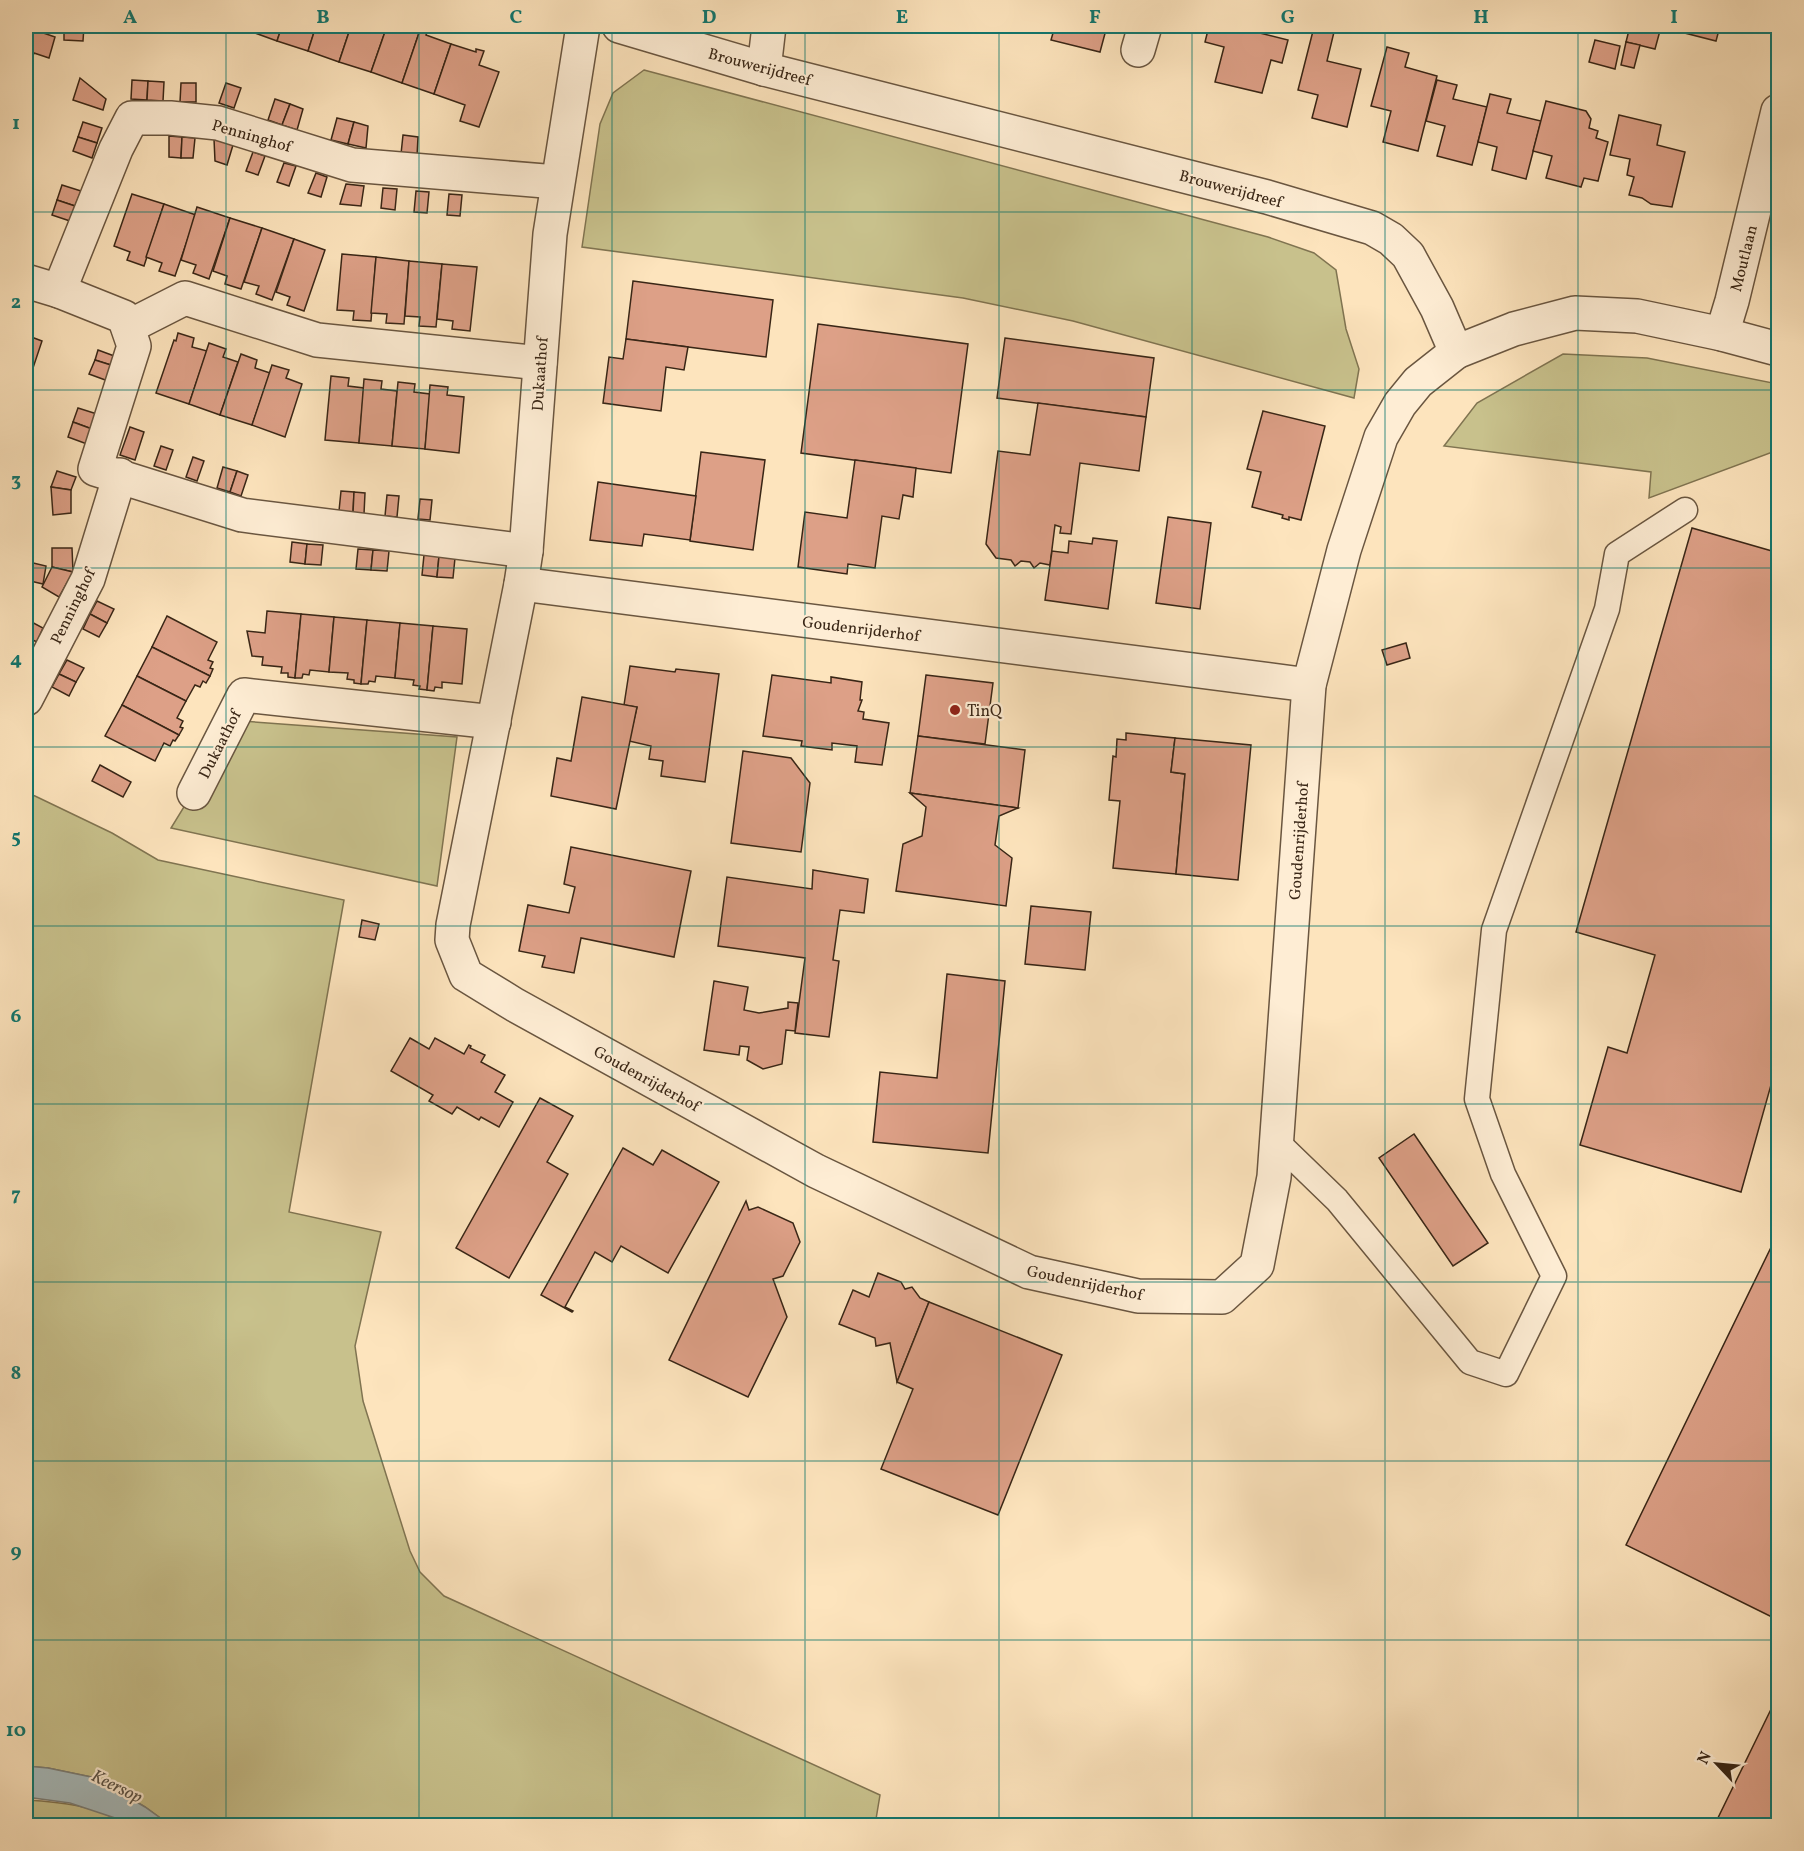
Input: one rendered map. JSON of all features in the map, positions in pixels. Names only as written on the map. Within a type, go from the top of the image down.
[{"type":"street","name":"Dukaathof","points":[[452,940],[453,925],[526,551],[550,234],[583,26]]},
{"type":"street","name":"Brouwerijdreef","points":[[619,26],[764,69],[1267,197],[1372,228],[1391,239],[1408,255],[1437,308],[1456,352]]},
{"type":"street","points":[[764,69],[769,26]]},
{"type":"street","name":"Moutlaan","points":[[1722,333],[1779,111]]},
{"type":"street","name":"Penninghof","points":[[59,291],[116,149],[132,118],[170,118],[218,123],[352,165],[557,182]]},
{"type":"street","points":[[26,281],[59,291],[124,317],[128,327],[134,346],[95,469],[242,515],[526,551]]},
{"type":"street","points":[[128,327],[185,298],[317,340],[540,363]]},
{"type":"street","points":[[1456,352],[1514,328],[1575,313],[1637,316],[1722,333],[1779,349]]},
{"type":"street","name":"Goudenrijderhof","points":[[452,940],[466,975],[514,1005],[816,1171],[1029,1272],[1138,1296],[1222,1298],[1257,1265],[1274,1177],[1309,686],[1344,550],[1381,437],[1400,404],[1418,382],[1456,352]]},
{"type":"street","name":"Penninghof","points":[[26,699],[88,579],[120,475]]},
{"type":"street","name":"Goudenrijderhof","points":[[521,584],[1309,686]]},
{"type":"street","name":"Dukaathof","points":[[194,793],[244,695],[494,722]]},
{"type":"lane","points":[[1277,1142],[1337,1200],[1470,1362],[1506,1374],[1554,1276],[1503,1174],[1477,1099],[1494,930],[1607,609],[1617,554],[1685,510]]},
{"type":"shaded area","points":[[644,70],[1268,237],[1314,253],[1336,270],[1346,329],[1359,369],[1354,398],[1073,321],[963,298],[582,247],[600,124],[613,93]]},
{"type":"shaded area","points":[[1563,354],[1647,358],[1778,384],[1778,450],[1649,498],[1651,472],[1444,446],[1477,403]]},
{"type":"shaded area","points":[[242,721],[457,737],[437,886],[171,828],[233,727]]},
{"type":"shaded area","points":[[26,793],[112,833],[158,860],[344,900],[289,1212],[381,1232],[355,1346],[363,1401],[410,1551],[420,1572],[444,1596],[880,1795],[875,1825],[170,1825],[96,1778],[26,1766]]},
{"type":"shaded area","points":[[26,1766],[96,1778],[170,1825],[126,1825],[115,1818],[70,1803],[26,1797]]},
{"type":"shaded area","points":[[26,1800],[90,1809],[126,1825],[26,1825]]},
{"type":"building","points":[[64,26],[84,26],[83,41],[64,40]]},
{"type":"building","points":[[151,26],[184,26],[184,31],[151,29]]},
{"type":"building","points":[[184,26],[218,26],[218,33],[184,31]]},
{"type":"building","points":[[245,26],[282,26],[277,41],[244,29]]},
{"type":"building","points":[[282,26],[316,26],[308,51],[277,41]]},
{"type":"building","points":[[316,26],[351,26],[339,62],[308,51]]},
{"type":"building","points":[[351,26],[387,26],[371,72],[339,62]]},
{"type":"building","points":[[387,26],[397,26],[413,31],[414,28],[420,30],[402,83],[371,72]]},
{"type":"building","points":[[1055,26],[1107,26],[1100,52],[1051,40]]},
{"type":"building","points":[[1209,26],[1244,26],[1243,29],[1288,40],[1282,63],[1271,60],[1262,93],[1215,82],[1224,47],[1205,42]]},
{"type":"building","points":[[1630,26],[1720,26],[1716,41],[1661,27],[1655,49],[1626,42]]},
{"type":"building","points":[[26,27],[55,37],[49,58],[34,53],[26,76]]},
{"type":"building","points":[[1314,27],[1334,32],[1327,61],[1361,69],[1347,127],[1312,118],[1318,95],[1298,90]]},
{"type":"building","points":[[420,30],[427,32],[426,35],[451,44],[434,94],[402,83]]},
{"type":"building","points":[[1595,40],[1620,46],[1615,69],[1589,62]]},
{"type":"building","points":[[1626,42],[1640,45],[1634,68],[1621,65]]},
{"type":"building","points":[[451,44],[476,52],[476,49],[484,51],[479,65],[499,72],[479,127],[460,121],[465,105],[434,94]]},
{"type":"building","points":[[1387,47],[1409,53],[1405,67],[1437,76],[1418,151],[1383,142],[1391,111],[1371,106]]},
{"type":"building","points":[[80,78],[106,99],[103,110],[73,100]]},
{"type":"building","points":[[132,80],[148,81],[147,100],[131,99]]},
{"type":"building","points":[[1437,80],[1457,85],[1453,99],[1487,107],[1472,165],[1437,156],[1445,126],[1426,121]]},
{"type":"building","points":[[148,81],[164,82],[163,101],[147,100]]},
{"type":"building","points":[[181,83],[196,83],[196,102],[180,102]]},
{"type":"building","points":[[226,83],[241,88],[234,108],[219,103]]},
{"type":"building","points":[[1490,94],[1511,99],[1507,113],[1541,121],[1526,179],[1492,170],[1497,147],[1478,142]]},
{"type":"building","points":[[275,99],[290,104],[282,125],[268,120]]},
{"type":"building","points":[[1546,101],[1586,111],[1591,119],[1589,128],[1598,131],[1596,138],[1608,142],[1598,181],[1584,178],[1581,187],[1546,178],[1552,156],[1533,151]]},
{"type":"building","points":[[290,104],[303,109],[297,130],[282,125]]},
{"type":"building","points":[[1619,115],[1661,125],[1657,145],[1685,152],[1672,207],[1651,204],[1642,198],[1629,195],[1634,177],[1627,175],[1630,159],[1610,155]]},
{"type":"building","points":[[337,118],[354,122],[348,144],[331,140]]},
{"type":"building","points":[[83,122],[102,128],[97,143],[78,137]]},
{"type":"building","points":[[354,122],[368,126],[366,148],[348,144]]},
{"type":"building","points":[[403,135],[418,137],[417,156],[401,154]]},
{"type":"building","points":[[169,136],[182,137],[181,158],[169,157]]},
{"type":"building","points":[[78,137],[97,143],[92,158],[73,151]]},
{"type":"building","points":[[182,137],[195,138],[193,158],[181,158]]},
{"type":"building","points":[[214,139],[233,145],[227,165],[215,161]]},
{"type":"building","points":[[253,152],[265,156],[258,175],[246,171]]},
{"type":"building","points":[[284,163],[296,166],[289,186],[277,182]]},
{"type":"building","points":[[316,173],[327,177],[321,197],[308,193]]},
{"type":"building","points":[[346,184],[364,186],[361,206],[340,204]]},
{"type":"building","points":[[62,185],[81,191],[75,206],[57,200]]},
{"type":"building","points":[[383,188],[397,189],[395,210],[381,208]]},
{"type":"building","points":[[416,191],[429,192],[427,213],[414,212]]},
{"type":"building","points":[[132,194],[164,204],[144,266],[127,260],[130,252],[114,246]]},
{"type":"building","points":[[449,194],[462,195],[460,216],[447,215]]},
{"type":"building","points":[[57,200],[75,206],[70,221],[52,215]]},
{"type":"building","points":[[164,204],[196,215],[175,276],[159,271],[162,263],[146,257]]},
{"type":"building","points":[[197,207],[230,218],[209,279],[193,273],[196,265],[181,260]]},
{"type":"building","points":[[230,218],[262,228],[241,289],[225,284],[227,276],[213,271]]},
{"type":"building","points":[[262,228],[294,239],[272,300],[256,294],[259,286],[244,282]]},
{"type":"building","points":[[294,239],[325,250],[304,311],[287,305],[290,297],[276,292]]},
{"type":"building","points":[[342,254],[376,257],[371,321],[353,320],[354,311],[337,310]]},
{"type":"building","points":[[376,257],[409,261],[404,324],[386,323],[387,314],[371,313]]},
{"type":"building","points":[[409,261],[442,264],[436,327],[419,326],[420,317],[405,316]]},
{"type":"building","points":[[442,264],[477,267],[470,331],[452,329],[453,321],[437,319]]},
{"type":"building","points":[[633,281],[773,300],[766,357],[626,339]]},
{"type":"building","points":[[818,324],[968,344],[951,473],[801,453]]},
{"type":"building","points":[[178,333],[194,338],[192,347],[207,351],[189,404],[156,393]]},
{"type":"building","points":[[26,335],[42,341],[31,374],[26,371]]},
{"type":"building","points":[[1005,338],[1154,358],[1146,417],[997,398]]},
{"type":"building","points":[[626,339],[688,347],[684,370],[666,367],[661,411],[603,403],[609,357],[623,359]]},
{"type":"building","points":[[209,343],[226,349],[223,357],[238,362],[220,415],[189,404]]},
{"type":"building","points":[[98,350],[117,357],[114,366],[95,360]]},
{"type":"building","points":[[241,354],[257,360],[255,368],[270,373],[252,425],[220,415]]},
{"type":"building","points":[[95,360],[114,366],[108,381],[89,374]]},
{"type":"building","points":[[272,365],[289,370],[286,378],[302,384],[285,437],[252,425]]},
{"type":"building","points":[[331,376],[349,378],[348,386],[364,388],[359,443],[325,440]]},
{"type":"building","points":[[364,379],[382,381],[381,389],[397,391],[392,446],[359,443]]},
{"type":"building","points":[[398,382],[415,384],[414,392],[430,394],[425,449],[392,446]]},
{"type":"building","points":[[430,385],[448,387],[447,395],[464,397],[459,453],[425,449]]},
{"type":"building","points":[[1038,403],[1146,417],[1139,471],[1080,463],[1071,534],[1060,533],[1061,527],[1055,525],[1050,565],[1040,563],[1034,568],[1030,562],[1021,561],[1015,566],[1011,560],[996,558],[986,544],[998,451],[1030,455]]},
{"type":"building","points":[[78,408],[97,414],[92,429],[73,422]]},
{"type":"building","points":[[1263,411],[1325,426],[1301,520],[1289,517],[1289,520],[1282,518],[1283,515],[1252,507],[1261,472],[1247,469]]},
{"type":"building","points":[[73,422],[92,429],[87,444],[68,437]]},
{"type":"building","points":[[130,427],[144,432],[135,460],[120,455]]},
{"type":"building","points":[[161,446],[173,450],[166,470],[154,466]]},
{"type":"building","points":[[701,452],[765,460],[753,550],[690,541]]},
{"type":"building","points":[[193,457],[204,461],[197,481],[186,477]]},
{"type":"building","points":[[855,460],[916,468],[913,497],[903,495],[899,519],[882,516],[875,568],[848,564],[847,574],[798,567],[805,512],[847,518]]},
{"type":"building","points":[[223,467],[237,471],[230,492],[217,488]]},
{"type":"building","points":[[57,471],[76,477],[71,490],[51,487]]},
{"type":"building","points":[[237,471],[248,475],[241,496],[230,492]]},
{"type":"building","points":[[598,482],[696,496],[690,540],[644,534],[642,546],[590,540]]},
{"type":"building","points":[[51,487],[71,490],[71,513],[53,515]]},
{"type":"building","points":[[341,491],[354,492],[353,513],[339,511]]},
{"type":"building","points":[[354,492],[365,493],[364,514],[353,513]]},
{"type":"building","points":[[387,495],[399,496],[397,517],[385,516]]},
{"type":"building","points":[[420,499],[432,500],[430,520],[418,519]]},
{"type":"building","points":[[1168,517],[1211,523],[1200,609],[1156,603]]},
{"type":"building","points":[[1778,527],[1778,1060],[1741,1192],[1580,1145],[1608,1047],[1627,1053],[1655,955],[1576,932],[1692,528],[1772,551]]},
{"type":"building","points":[[1093,538],[1117,541],[1108,609],[1045,600],[1052,551],[1068,553],[1069,541],[1092,544]]},
{"type":"building","points":[[292,542],[307,544],[305,564],[290,562]]},
{"type":"building","points":[[307,544],[323,545],[321,565],[305,564]]},
{"type":"building","points":[[52,548],[72,548],[73,572],[52,567]]},
{"type":"building","points":[[358,549],[373,550],[371,570],[356,569]]},
{"type":"building","points":[[373,550],[389,551],[387,571],[371,570]]},
{"type":"building","points":[[424,555],[439,556],[437,577],[422,575]]},
{"type":"building","points":[[439,556],[455,558],[453,578],[437,577]]},
{"type":"building","points":[[29,562],[46,566],[43,584],[26,580]]},
{"type":"building","points":[[52,567],[73,572],[59,597],[42,587]]},
{"type":"building","points":[[97,601],[114,609],[107,623],[90,614]]},
{"type":"building","points":[[267,611],[301,614],[295,678],[288,677],[288,673],[281,673],[282,667],[262,665],[263,657],[252,656],[247,631],[265,633]]},
{"type":"building","points":[[90,614],[107,623],[99,637],[83,629]]},
{"type":"building","points":[[301,614],[334,617],[329,672],[310,670],[309,675],[303,674],[302,678],[295,678]]},
{"type":"building","points":[[167,616],[217,642],[208,660],[213,662],[210,676],[152,647]]},
{"type":"building","points":[[334,617],[367,620],[361,684],[347,679],[348,673],[329,672]]},
{"type":"building","points":[[26,619],[43,628],[37,642],[26,637]]},
{"type":"building","points":[[367,620],[400,623],[395,678],[376,676],[375,682],[369,681],[368,684],[361,684]]},
{"type":"building","points":[[400,623],[433,626],[427,690],[413,685],[414,680],[395,678]]},
{"type":"building","points":[[433,626],[467,629],[462,684],[442,682],[442,688],[435,687],[434,691],[427,690]]},
{"type":"building","points":[[1406,643],[1410,658],[1387,665],[1382,650]]},
{"type":"building","points":[[152,647],[210,676],[206,683],[203,681],[200,687],[195,685],[186,701],[137,676]]},
{"type":"building","points":[[67,660],[84,668],[76,682],[59,674]]},
{"type":"building","points":[[630,666],[675,672],[676,669],[719,674],[705,782],[661,776],[663,761],[649,759],[651,746],[629,741],[637,707],[624,705]]},
{"type":"building","points":[[59,674],[76,682],[69,696],[52,687]]},
{"type":"building","points":[[772,675],[831,683],[831,677],[862,682],[860,700],[862,700],[858,711],[864,712],[863,719],[889,723],[882,765],[855,762],[857,746],[832,743],[832,750],[801,746],[802,741],[763,736]]},
{"type":"building","points":[[926,675],[993,683],[985,744],[918,736]]},
{"type":"building","points":[[137,676],[186,701],[177,718],[183,721],[180,727],[183,728],[179,735],[122,705]]},
{"type":"building","points":[[582,697],[637,707],[616,809],[551,796],[557,758],[571,761]]},
{"type":"building","points":[[122,705],[179,735],[170,746],[164,743],[155,761],[105,736]]},
{"type":"building","points":[[1126,733],[1175,738],[1171,772],[1185,774],[1176,874],[1113,868],[1120,801],[1109,800],[1113,756],[1116,757],[1117,739],[1126,740]]},
{"type":"building","points":[[918,736],[1025,750],[1018,808],[910,793]]},
{"type":"building","points":[[1175,738],[1251,745],[1238,880],[1176,874],[1185,774],[1171,772]]},
{"type":"building","points":[[743,751],[791,758],[810,783],[801,852],[731,843]]},
{"type":"building","points":[[100,765],[131,782],[123,797],[92,781]]},
{"type":"building","points":[[910,793],[1018,808],[999,816],[995,845],[1012,858],[1006,906],[896,891],[903,844],[922,836],[926,807]]},
{"type":"building","points":[[571,847],[691,871],[674,957],[581,938],[574,973],[542,967],[545,956],[519,951],[528,905],[569,913],[575,887],[564,884]]},
{"type":"building","points":[[813,870],[868,879],[864,913],[840,910],[833,960],[839,961],[829,1037],[795,1033],[805,958],[718,946],[727,877],[812,889]]},
{"type":"building","points":[[1031,906],[1091,912],[1085,970],[1025,964]]},
{"type":"building","points":[[362,920],[379,924],[375,940],[359,937]]},
{"type":"building","points":[[947,974],[1005,981],[988,1153],[873,1142],[880,1072],[937,1078]]},
{"type":"building","points":[[714,981],[748,987],[744,1010],[759,1013],[788,1008],[788,1002],[798,1003],[795,1031],[786,1030],[782,1064],[763,1069],[747,1060],[749,1047],[740,1046],[739,1055],[704,1050]]},
{"type":"building","points":[[410,1038],[429,1049],[435,1038],[464,1054],[469,1045],[470,1048],[485,1055],[481,1062],[505,1075],[495,1092],[513,1102],[499,1127],[481,1117],[479,1120],[457,1107],[452,1114],[429,1101],[433,1095],[391,1071]]},
{"type":"building","points":[[540,1098],[573,1116],[547,1162],[568,1174],[509,1278],[456,1248]]},
{"type":"building","points":[[1414,1134],[1488,1243],[1453,1266],[1379,1158]]},
{"type":"building","points":[[623,1148],[653,1165],[662,1150],[719,1182],[668,1273],[621,1246],[612,1262],[595,1252],[565,1307],[572,1312],[541,1295]]},
{"type":"building","points":[[746,1201],[749,1210],[758,1207],[793,1223],[800,1242],[783,1276],[773,1279],[787,1317],[748,1397],[669,1360]]},
{"type":"building","points":[[1778,1233],[1778,1620],[1626,1545]]},
{"type":"building","points":[[878,1273],[901,1282],[905,1289],[912,1287],[920,1298],[929,1302],[897,1382],[890,1343],[876,1346],[875,1338],[839,1324],[853,1290],[869,1297]]},
{"type":"building","points":[[929,1302],[1062,1355],[998,1515],[881,1469],[913,1389],[897,1382]]},
{"type":"building","points":[[1777,1697],[1778,1826],[1714,1826]]},
{"type":"place","name":"TinQ","points":[[955,710]]},
{"type":"water label","name":"Keersop","points":[[117,1786]]}]
